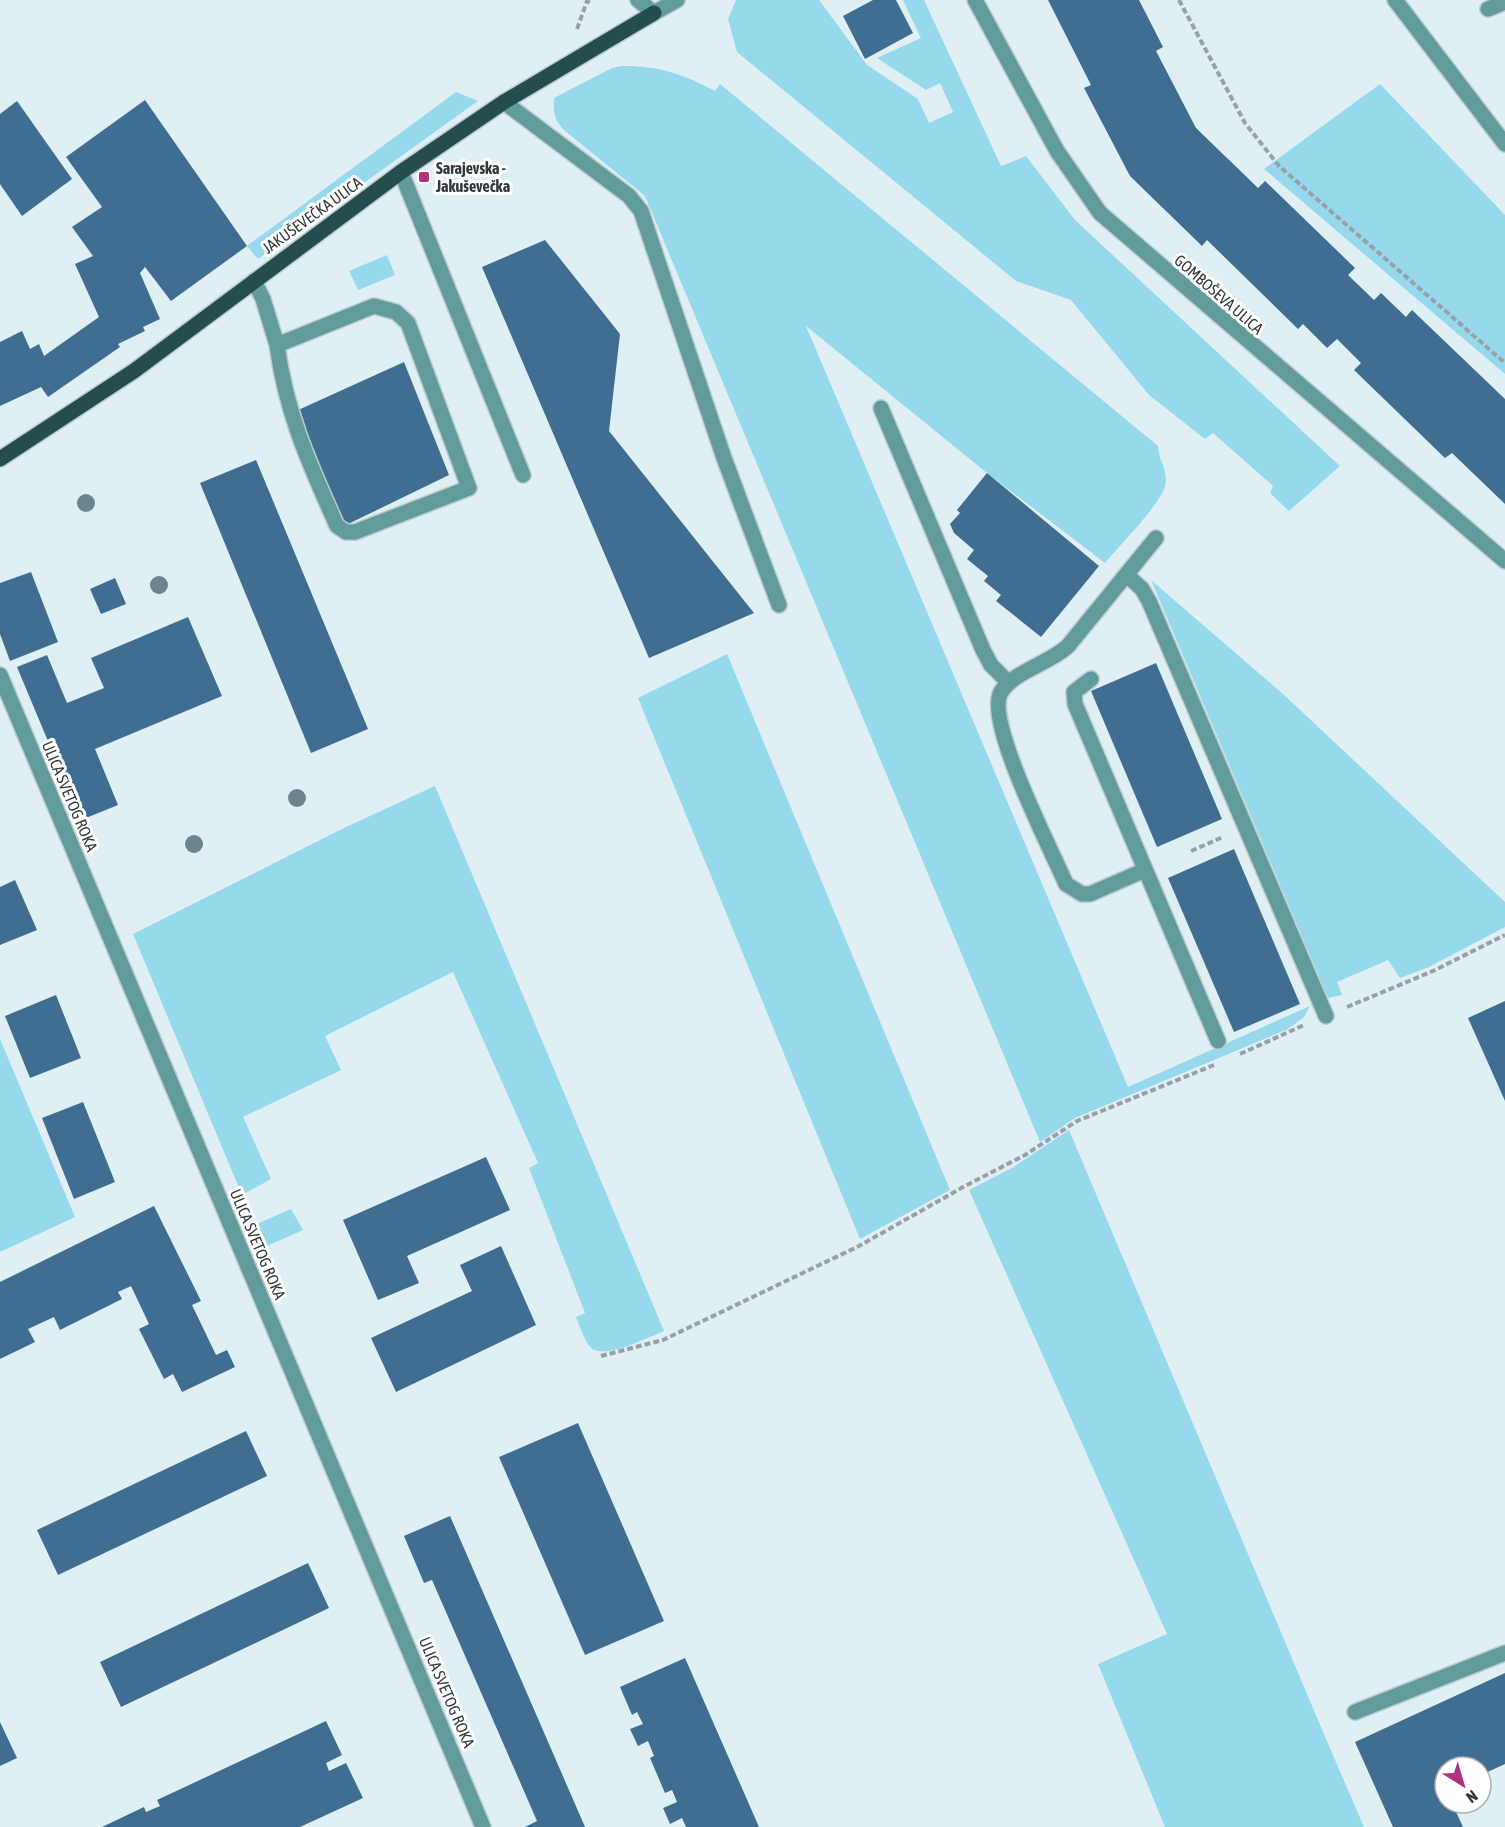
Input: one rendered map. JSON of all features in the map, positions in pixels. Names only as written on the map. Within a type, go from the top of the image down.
[{"type":"main road","name":"JAKUŠEVEČKA ULICA","points":[[0,459],[134,371],[401,172],[504,102],[654,13]]},
{"type":"street","points":[[638,0],[654,13],[677,0]]},
{"type":"street","name":"GOMBOŠEVA ULICA","points":[[975,0],[1057,151],[1100,213],[1505,561]]},
{"type":"street","points":[[1395,0],[1505,144]]},
{"type":"street","points":[[1488,9],[1505,2]]},
{"type":"street","points":[[504,102],[629,196],[641,211],[724,458],[779,605]]},
{"type":"street","points":[[401,172],[523,476]]},
{"type":"street","points":[[254,281],[263,299],[277,345],[282,384],[297,436],[337,526],[346,532],[355,532],[469,488],[408,324],[396,312],[374,306],[277,345]]},
{"type":"street","points":[[881,408],[983,651],[991,665],[1009,682]]},
{"type":"street","points":[[1145,870],[1090,894],[1082,894],[1066,884],[999,724],[997,701],[1009,682],[1050,660],[1068,646],[1156,538]]},
{"type":"street","points":[[1127,575],[1149,601],[1326,1016]]},
{"type":"street","name":"ULICA SVETOG ROKA","points":[[0,675],[483,1827]]},
{"type":"street","points":[[1090,679],[1074,692],[1075,704],[1218,1041]]},
{"type":"street","points":[[1355,1713],[1505,1653]]},
{"type":"path","points":[[1179,0],[1245,123],[1279,166],[1505,363]]},
{"type":"path","points":[[575,32],[587,1],[591,4]]},
{"type":"path","points":[[1191,851],[1222,838]]},
{"type":"path","points":[[1229,1059],[1433,971],[1505,935]]},
{"type":"path","points":[[601,1356],[663,1340],[860,1246],[1025,1155],[1077,1121],[1218,1063]]},
{"type":"shaded area","points":[[736,0],[819,0],[867,65],[918,99],[929,123],[953,112],[940,83],[926,90],[877,58],[921,38],[903,0],[924,0],[1001,166],[1026,156],[1075,220],[1340,466],[1289,511],[1270,493],[1273,486],[1213,433],[1205,439],[1149,395],[1071,300],[1016,281],[737,52],[728,19]]},
{"type":"shaded area","points":[[646,67],[670,72],[715,91],[720,84],[1158,446],[1166,475],[1162,494],[1148,514],[1105,563],[987,473],[806,326],[1128,1087],[1310,1006],[1304,1017],[1288,1029],[1075,1118],[1040,1142],[645,196],[564,130],[556,119],[554,98],[612,68]]},
{"type":"shaded area","points":[[1380,84],[1505,215],[1505,374],[1264,169]]},
{"type":"shaded area","points":[[456,92],[478,101],[258,259],[247,246]]},
{"type":"shaded area","points":[[387,255],[395,275],[358,290],[349,271]]},
{"type":"shaded area","points":[[1151,580],[1283,694],[1505,902],[1505,927],[1429,967],[1400,978],[1388,960],[1337,982],[1342,995],[1328,998]]},
{"type":"shaded area","points":[[727,654],[950,1190],[860,1239],[638,698]]},
{"type":"shaded area","points":[[435,786],[664,1331],[627,1346],[597,1351],[591,1348],[584,1337],[576,1317],[585,1313],[529,1168],[538,1163],[453,972],[325,1036],[341,1070],[243,1117],[271,1179],[242,1195],[133,934],[346,827]]},
{"type":"shaded area","points":[[0,1039],[75,1217],[0,1252]]},
{"type":"shaded area","points":[[1069,1130],[1364,1827],[1165,1827],[1098,1664],[1167,1634],[969,1190],[1012,1168]]},
{"type":"shaded area","points":[[291,1209],[303,1230],[258,1250],[252,1233],[259,1223]]},
{"type":"building","points":[[873,0],[896,0],[913,33],[865,59],[843,16]]},
{"type":"building","points":[[1048,0],[1139,0],[1163,47],[1156,51],[1196,128],[1258,188],[1265,181],[1355,268],[1348,275],[1374,300],[1381,293],[1406,317],[1412,310],[1505,399],[1505,504],[1452,453],[1445,458],[1354,370],[1361,363],[1337,339],[1327,348],[1303,324],[1298,329],[1207,240],[1202,246],[1130,176],[1084,88],[1091,85]]},
{"type":"building","points":[[145,100],[247,246],[171,301],[145,267],[140,273],[160,319],[143,327],[145,331],[118,344],[120,347],[48,397],[41,387],[0,406],[0,342],[22,331],[30,349],[39,344],[44,356],[99,317],[75,264],[93,256],[72,227],[102,207],[66,157]]},
{"type":"building","points":[[17,101],[72,179],[22,216],[0,184],[0,114]]},
{"type":"building","points":[[545,240],[620,334],[609,431],[754,613],[649,658],[482,267]]},
{"type":"building","points":[[404,362],[449,475],[344,526],[296,411]]},
{"type":"building","points":[[256,460],[368,729],[311,753],[200,483]]},
{"type":"building","points":[[987,473],[1099,566],[1041,637],[996,601],[1001,595],[984,581],[988,576],[967,559],[974,550],[954,533],[950,524],[960,513],[957,510]]},
{"type":"building","points":[[31,572],[58,642],[10,661],[0,634],[0,583]]},
{"type":"building","points":[[115,578],[126,604],[101,614],[90,589]]},
{"type":"building","points":[[188,617],[222,696],[95,749],[118,805],[81,820],[17,667],[47,655],[67,703],[104,688],[91,658]]},
{"type":"building","points":[[1156,663],[1222,819],[1157,847],[1091,691]]},
{"type":"building","points":[[1234,849],[1300,1004],[1234,1032],[1168,878]]},
{"type":"building","points":[[15,880],[37,930],[0,945],[0,887]]},
{"type":"building","points":[[56,995],[81,1058],[30,1078],[5,1016]]},
{"type":"building","points":[[1505,1001],[1505,1101],[1468,1018]]},
{"type":"building","points":[[83,1102],[115,1182],[74,1199],[42,1118]]},
{"type":"building","points":[[486,1157],[510,1210],[407,1256],[419,1283],[378,1300],[343,1220]]},
{"type":"building","points":[[154,1206],[201,1301],[192,1305],[216,1355],[227,1350],[235,1367],[182,1392],[173,1374],[164,1379],[139,1329],[149,1324],[131,1286],[118,1292],[122,1299],[60,1330],[54,1317],[28,1329],[35,1342],[0,1359],[0,1282]]},
{"type":"building","points":[[501,1246],[536,1325],[396,1392],[371,1338],[472,1291],[460,1265]]},
{"type":"building","points":[[578,1423],[664,1621],[585,1655],[499,1457]]},
{"type":"building","points":[[246,1431],[267,1476],[58,1575],[37,1530]]},
{"type":"building","points":[[450,1516],[585,1827],[525,1827],[537,1821],[432,1580],[424,1583],[404,1536]]},
{"type":"building","points":[[308,1563],[329,1608],[121,1707],[100,1662]]},
{"type":"building","points":[[685,1658],[759,1827],[686,1827],[682,1818],[670,1824],[663,1808],[677,1802],[672,1790],[665,1793],[650,1758],[654,1756],[648,1741],[638,1746],[630,1729],[643,1724],[637,1712],[632,1715],[620,1687]]},
{"type":"building","points":[[1505,1673],[1505,1764],[1493,1770],[1493,1755],[1433,1755],[1433,1815],[1458,1815],[1463,1827],[1393,1827],[1355,1742]]},
{"type":"building","points":[[326,1721],[342,1755],[326,1763],[329,1771],[346,1763],[363,1798],[300,1827],[102,1827],[144,1807],[146,1812],[160,1806],[157,1800]]},
{"type":"building","points":[[0,1722],[17,1758],[0,1766]]},
{"type":"place","name":"Sarajevska - Jakuševečka","points":[[424,177]]}]
